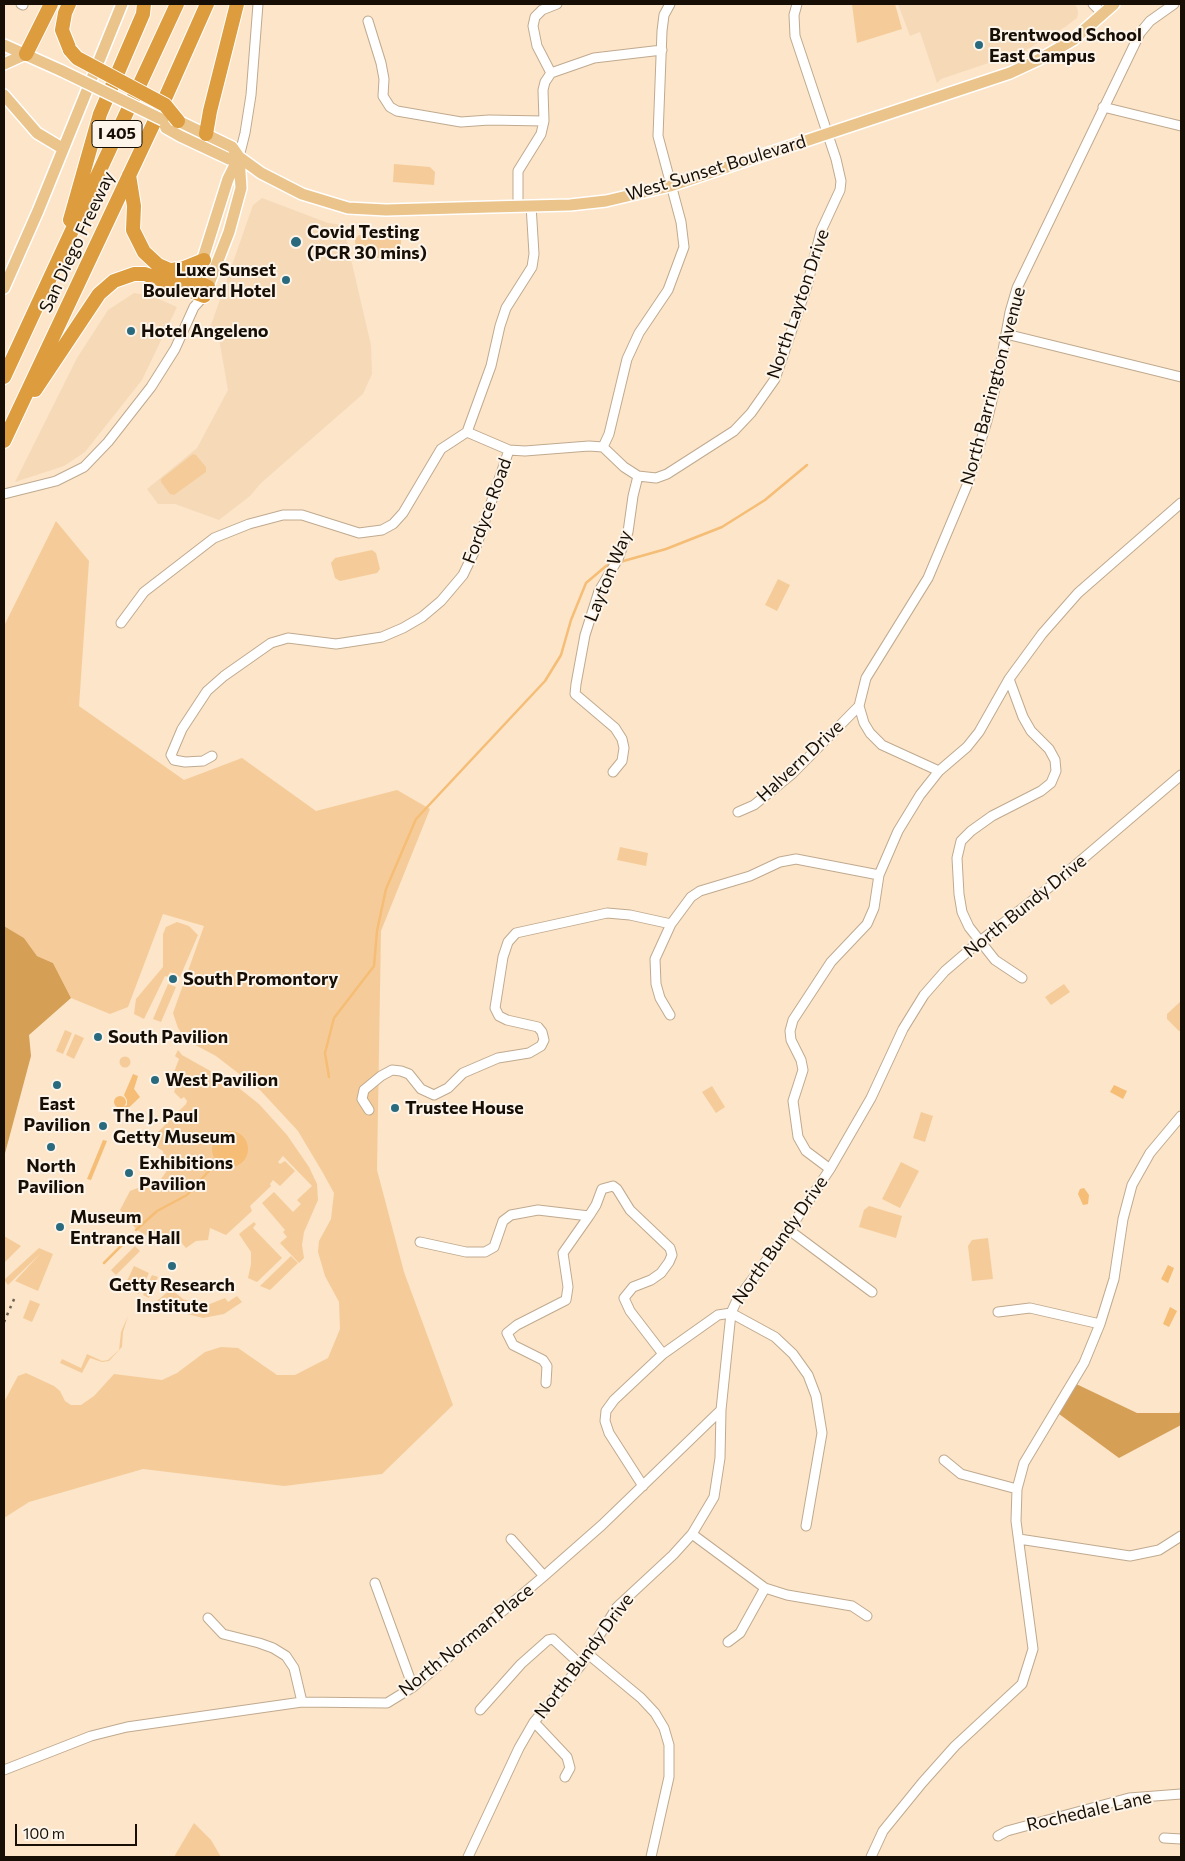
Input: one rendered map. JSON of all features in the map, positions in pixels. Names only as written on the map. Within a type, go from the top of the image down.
[{"type":"highway","points":[[26,54],[51,4]]},
{"type":"highway","points":[[69,4],[64,13],[62,30],[70,50],[78,58],[165,105],[178,121]]},
{"type":"highway","points":[[57,264],[100,114],[132,39],[144,4]]},
{"type":"highway","name":"San Diego Freeway","points":[[4,377],[177,4]]},
{"type":"highway","points":[[6,429],[198,4]]},
{"type":"highway","name":"San Diego Freeway","points":[[6,429],[129,175],[207,4]]},
{"type":"highway","points":[[201,136],[210,111],[237,4]]},
{"type":"highway","points":[[129,175],[135,238],[151,260],[172,270],[200,289]]},
{"type":"highway","points":[[172,270],[184,268],[204,260]]},
{"type":"highway","points":[[6,429],[99,294],[107,286],[123,277],[144,274],[200,289]]},
{"type":"main road","points":[[4,288],[122,4]]},
{"type":"main road","name":"West Sunset Boulevard","points":[[163,120],[166,128],[201,136],[232,147],[239,157],[261,173],[302,194],[348,208],[386,210],[570,205],[606,201],[670,186],[1025,67],[1073,40],[1114,4]]},
{"type":"main road","name":"West Sunset Boulevard","points":[[4,45],[163,120],[172,118],[201,136]]},
{"type":"main road","points":[[4,64],[26,54]]},
{"type":"main road","points":[[4,95],[37,133],[62,148]]},
{"type":"main road","points":[[200,289],[204,260],[228,178],[239,157]]},
{"type":"main road","points":[[200,289],[229,232],[241,188],[239,157]]},
{"type":"street","points":[[239,157],[246,133],[251,95],[258,4]]},
{"type":"street","points":[[551,73],[536,46],[533,26],[535,17],[542,10],[557,4]]},
{"type":"street","points":[[603,447],[627,360],[639,332],[668,290],[684,247],[680,222],[658,136],[664,15],[670,4]]},
{"type":"street","name":"North Layton Drive","points":[[638,476],[656,478],[667,474],[706,450],[734,431],[768,392],[791,334],[821,231],[840,190],[840,171],[795,36],[794,15],[797,4]]},
{"type":"street","points":[[1093,4],[1103,14]]},
{"type":"street","name":"North Barrington Avenue","points":[[859,706],[866,678],[928,578],[968,483],[987,421],[1017,288],[1140,33],[1150,21],[1174,4]]},
{"type":"street","points":[[368,21],[381,63],[384,79],[383,96],[390,107],[397,111],[461,122],[489,120],[544,121]]},
{"type":"street","points":[[518,206],[518,171],[541,134],[544,121],[543,90],[545,82],[551,73],[594,58],[662,50]]},
{"type":"street","points":[[1103,107],[1181,126]]},
{"type":"street","points":[[121,623],[135,602],[150,587],[214,538],[249,524],[275,516],[302,515],[359,533],[382,530],[393,524],[403,513],[442,449],[467,432],[491,366],[506,308],[532,267],[534,254],[531,206]]},
{"type":"street","points":[[4,494],[56,481],[84,467],[108,442],[151,387],[174,350],[194,307],[200,289]]},
{"type":"street","points":[[1006,334],[1181,377]]},
{"type":"street","points":[[467,432],[509,450],[525,451],[589,446],[603,447],[624,467],[638,476]]},
{"type":"street","name":"Fordyce Road","points":[[212,756],[203,761],[184,762],[174,760],[171,755],[182,729],[207,691],[271,643],[279,639],[288,638],[336,644],[382,636],[416,620],[441,601],[463,575],[475,550],[509,450]]},
{"type":"street","name":"Layton Way","points":[[613,772],[622,761],[624,748],[622,739],[615,728],[576,694],[576,684],[585,635],[599,591],[618,559],[628,532],[638,476]]},
{"type":"street","points":[[830,1169],[806,1151],[798,1136],[793,1101],[803,1070],[801,1060],[791,1040],[790,1031],[793,1020],[831,962],[867,924],[874,908],[879,875],[908,812],[939,771],[967,747],[979,732],[1010,680],[1042,634],[1078,593],[1181,503]]},
{"type":"street","points":[[1010,680],[1023,718],[1031,731],[1049,749],[1055,760],[1056,771],[1051,783],[1040,791],[992,816],[961,841],[957,858],[959,894],[965,920],[994,960],[1022,978]]},
{"type":"street","points":[[859,706],[864,722],[882,745],[939,771]]},
{"type":"street","name":"Halvern Drive","points":[[738,812],[754,804],[792,774],[859,706]]},
{"type":"street","name":"North Bundy Drive","points":[[468,1857],[519,1748],[534,1722],[581,1665],[617,1607],[673,1555],[692,1534],[714,1497],[720,1458],[720,1410],[731,1313],[737,1300],[789,1230],[830,1169],[871,1098],[903,1029],[924,995],[946,971],[980,941],[1051,886],[1181,775]]},
{"type":"street","points":[[670,1015],[660,998],[654,967],[658,950],[681,907],[700,890],[734,882],[780,862],[796,859],[812,860],[879,875]]},
{"type":"street","points":[[369,1110],[362,1100],[364,1090],[368,1085],[392,1070],[402,1070],[409,1074],[421,1089],[434,1095],[442,1093],[463,1073],[498,1058],[529,1053],[542,1046],[544,1040],[542,1032],[538,1027],[507,1020],[499,1016],[495,1008],[503,958],[508,942],[516,933],[618,913],[671,924]]},
{"type":"street","points":[[871,1857],[883,1831],[922,1782],[955,1746],[1022,1684],[1033,1649],[1019,1539],[1017,1489],[1024,1463],[1084,1363],[1100,1324],[1114,1279],[1123,1219],[1132,1185],[1150,1153],[1181,1116]]},
{"type":"street","points":[[546,1383],[547,1366],[543,1360],[513,1345],[507,1332],[516,1325],[566,1300],[568,1287],[563,1253],[596,1205],[600,1193],[608,1187],[617,1189],[630,1210],[670,1248],[672,1254],[661,1273],[651,1280],[633,1287],[624,1298],[630,1311],[663,1354]]},
{"type":"street","points":[[420,1242],[466,1252],[485,1252],[494,1247],[503,1221],[512,1215],[538,1210],[589,1216]]},
{"type":"street","points":[[789,1230],[872,1292]]},
{"type":"street","points":[[998,1312],[1030,1308],[1100,1324]]},
{"type":"street","points":[[643,1486],[609,1433],[605,1422],[606,1411],[614,1400],[663,1354],[718,1315],[731,1313],[775,1338],[793,1354],[808,1375],[816,1396],[822,1434],[806,1526]]},
{"type":"street","name":"North Norman Place","points":[[4,1770],[91,1736],[127,1727],[302,1702],[388,1703],[412,1687],[544,1576],[643,1486],[720,1410]]},
{"type":"street","points":[[944,1460],[961,1474],[1017,1489]]},
{"type":"street","points":[[692,1534],[765,1588],[787,1595],[852,1606],[867,1616]]},
{"type":"street","points":[[1019,1539],[1130,1556],[1159,1550],[1181,1536]]},
{"type":"street","points":[[511,1538],[544,1576]]},
{"type":"street","points":[[375,1583],[412,1687]]},
{"type":"street","points":[[728,1642],[740,1634],[765,1588]]},
{"type":"street","points":[[208,1618],[223,1634],[274,1648],[286,1656],[294,1668],[302,1702]]},
{"type":"street","points":[[480,1710],[521,1664],[548,1640],[554,1639],[581,1665]]},
{"type":"street","points":[[588,1654],[641,1698],[655,1713],[664,1728],[669,1745],[670,1777],[651,1857]]},
{"type":"street","points":[[534,1722],[567,1757],[570,1768],[565,1777]]},
{"type":"street","name":"Rochedale Lane","points":[[998,1836],[1007,1831],[1129,1798],[1181,1794]]},
{"type":"street","points":[[1164,1838],[1181,1839]]},
{"type":"shaded area","points":[[852,4],[895,4],[902,29],[857,43]]},
{"type":"shaded area","name":"Brentwood School East Campus","points":[[898,4],[1074,4],[1077,7],[1078,13],[1077,18],[1065,27],[1024,51],[941,79],[937,83],[920,32],[910,36]]},
{"type":"shaded area","points":[[394,164],[430,167],[435,172],[434,185],[393,182]]},
{"type":"shaded area","points":[[262,198],[328,223],[343,225],[371,345],[372,374],[363,394],[261,483],[250,496],[219,520],[175,504],[158,504],[147,489],[197,448],[228,390],[218,333],[210,328],[253,205]]},
{"type":"shaded area","points":[[397,234],[401,237],[401,254],[397,258],[360,258],[356,254],[355,239],[359,235]]},
{"type":"shaded area","points":[[134,293],[152,296],[177,307],[142,380],[85,452],[64,466],[15,482],[77,358],[108,310]]},
{"type":"shaded area","points":[[193,454],[206,467],[206,472],[174,495],[170,494],[161,482],[161,479]]},
{"type":"shaded area","points":[[56,521],[89,561],[79,706],[184,780],[242,758],[316,811],[397,790],[430,809],[381,931],[377,1170],[404,1272],[453,1405],[382,1474],[284,1486],[143,1469],[29,1502],[4,1518],[4,1402],[18,1376],[26,1373],[54,1386],[60,1391],[65,1401],[71,1405],[81,1405],[94,1396],[114,1374],[162,1380],[177,1373],[205,1352],[221,1347],[238,1348],[277,1375],[295,1375],[328,1358],[340,1329],[339,1302],[325,1276],[318,1252],[319,1241],[331,1219],[334,1193],[298,1131],[260,1090],[216,1056],[186,1040],[178,1028],[173,1013],[204,926],[163,914],[128,1007],[110,1014],[71,998],[53,963],[37,956],[24,938],[4,926],[4,626]]},
{"type":"shaded area","points":[[372,550],[376,553],[380,569],[377,573],[340,581],[335,578],[331,563],[335,558]]},
{"type":"shaded area","points":[[778,579],[790,585],[777,611],[765,605]]},
{"type":"shaded area","points":[[620,847],[648,853],[646,866],[617,860]]},
{"type":"shaded area","points":[[177,922],[189,926],[198,935],[180,977],[170,972],[168,977],[165,976],[144,1019],[134,1014],[136,999],[163,967],[163,934],[166,927]]},
{"type":"shaded area","points":[[4,926],[24,938],[37,956],[53,963],[71,998],[29,1035],[31,1056],[4,1157]]},
{"type":"shaded area","points":[[168,984],[176,987],[161,1022],[153,1019]]},
{"type":"shaded area","points":[[1064,984],[1070,992],[1051,1005],[1045,997]]},
{"type":"shaded area","points":[[1181,1001],[1181,1031],[1179,1031],[1167,1019],[1167,1014]]},
{"type":"shaded area","points":[[65,1030],[72,1033],[63,1054],[56,1051]]},
{"type":"shaded area","points":[[75,1034],[84,1038],[74,1059],[66,1055]]},
{"type":"shaded area","points":[[178,1050],[182,1055],[214,1073],[220,1073],[259,1104],[287,1135],[309,1167],[317,1184],[318,1200],[304,1232],[302,1245],[304,1258],[299,1263],[280,1243],[287,1237],[283,1232],[285,1230],[262,1203],[274,1192],[293,1212],[301,1204],[297,1200],[312,1186],[283,1156],[278,1162],[280,1164],[285,1161],[295,1171],[280,1186],[273,1180],[270,1184],[271,1186],[250,1206],[252,1211],[226,1235],[210,1228],[208,1240],[196,1241],[186,1248],[175,1236],[169,1246],[153,1239],[154,1237],[151,1234],[149,1237],[137,1230],[120,1210],[130,1191],[161,1179],[166,1172],[163,1151],[148,1142],[187,1101],[184,1097],[181,1099],[174,1092],[180,1076],[174,1072],[179,1059],[175,1056]]},
{"type":"shaded area","points":[[125,1056],[131,1062],[125,1068],[119,1062]]},
{"type":"shaded area","points":[[133,1074],[138,1076],[134,1089],[140,1097],[119,1117],[116,1114],[118,1110],[127,1105],[124,1095]]},
{"type":"shaded area","points":[[1114,1085],[1127,1091],[1123,1099],[1110,1092]]},
{"type":"shaded area","points":[[712,1086],[725,1107],[716,1113],[702,1092]]},
{"type":"shaded area","points":[[122,1096],[125,1097],[125,1107],[118,1108],[115,1107],[114,1100],[115,1097]]},
{"type":"shaded area","points":[[921,1112],[933,1116],[925,1142],[913,1138]]},
{"type":"shaded area","points":[[230,1131],[237,1132],[243,1136],[247,1142],[247,1156],[243,1162],[237,1166],[230,1167],[223,1166],[217,1162],[213,1156],[212,1149],[213,1142],[217,1136],[223,1132]]},
{"type":"shaded area","points":[[103,1140],[107,1141],[91,1180],[87,1179]]},
{"type":"shaded area","points":[[901,1162],[919,1171],[900,1208],[882,1199]]},
{"type":"shaded area","points":[[1084,1188],[1089,1195],[1088,1204],[1083,1205],[1078,1194],[1080,1189]]},
{"type":"shaded area","points":[[869,1206],[902,1216],[896,1238],[859,1227],[864,1210]]},
{"type":"shaded area","points":[[254,1222],[256,1224],[253,1228],[282,1258],[257,1282],[248,1278],[251,1252],[239,1234]]},
{"type":"shaded area","points":[[4,1236],[21,1246],[4,1263]]},
{"type":"shaded area","points":[[988,1238],[993,1279],[972,1281],[968,1246],[972,1240]]},
{"type":"shaded area","points":[[135,1246],[140,1251],[116,1275],[111,1270]]},
{"type":"shaded area","points":[[39,1248],[53,1254],[38,1291],[15,1281],[40,1254],[8,1285],[4,1280]]},
{"type":"shaded area","points":[[291,1256],[298,1263],[270,1290],[260,1286]]},
{"type":"shaded area","points":[[1168,1265],[1174,1268],[1168,1283],[1161,1279]]},
{"type":"shaded area","points":[[134,1266],[149,1273],[139,1294],[124,1287]]},
{"type":"shaded area","points":[[152,1275],[158,1277],[149,1298],[143,1295]]},
{"type":"shaded area","points":[[171,1289],[183,1299],[197,1304],[210,1304],[225,1298],[228,1302],[237,1296],[242,1302],[224,1314],[203,1318],[176,1311],[165,1303],[167,1301],[165,1299],[155,1308],[151,1306]]},
{"type":"shaded area","points":[[30,1300],[40,1304],[32,1322],[23,1318]]},
{"type":"shaded area","points":[[1170,1307],[1177,1311],[1169,1327],[1163,1324]]},
{"type":"shaded area","points":[[128,1316],[123,1332],[122,1347],[109,1361],[102,1362],[90,1358],[82,1373],[60,1363],[62,1359],[81,1368],[87,1354],[102,1361],[108,1360],[119,1350],[121,1332]]},
{"type":"shaded area","points":[[1072,1382],[1137,1413],[1179,1413],[1181,1409],[1181,1425],[1119,1458],[1055,1411]]},
{"type":"shaded area","points":[[194,1823],[211,1840],[221,1857],[174,1857]]},
{"type":"waterway","points":[[620,562],[666,549],[722,527],[765,500],[807,465]]},
{"type":"waterway","points":[[329,1077],[325,1053],[334,1018],[374,966],[377,931],[386,889],[416,819],[545,681],[561,655],[571,620],[586,583],[606,566],[612,564]]},
{"type":"waterway","points":[[136,1230],[157,1211],[187,1195],[218,1161]]},
{"type":"waterway","points":[[104,1263],[130,1237]]},
{"type":"railway","points":[[4,1322],[15,1297]]},
{"type":"place","name":"Brentwood School East Campus","points":[[979,45]]},
{"type":"place","name":"Covid Testing (PCR 30 mins)","points":[[296,242]]},
{"type":"place","name":"Luxe Sunset Boulevard Hotel","points":[[286,280]]},
{"type":"place","name":"Hotel Angeleno","points":[[131,331]]},
{"type":"place","name":"South Promontory","points":[[173,979]]},
{"type":"place","name":"South Pavilion","points":[[98,1037]]},
{"type":"place","name":"West Pavilion","points":[[155,1080]]},
{"type":"place","name":"East Pavilion","points":[[57,1085]]},
{"type":"place","name":"Trustee House","points":[[395,1108]]},
{"type":"place","name":"The J. Paul Getty Museum","points":[[103,1126]]},
{"type":"place","name":"North Pavilion","points":[[51,1147]]},
{"type":"place","name":"Exhibitions Pavilion","points":[[129,1173]]},
{"type":"place","name":"Museum Entrance Hall","points":[[60,1227]]},
{"type":"place","name":"Getty Research Institute","points":[[172,1266]]}]
